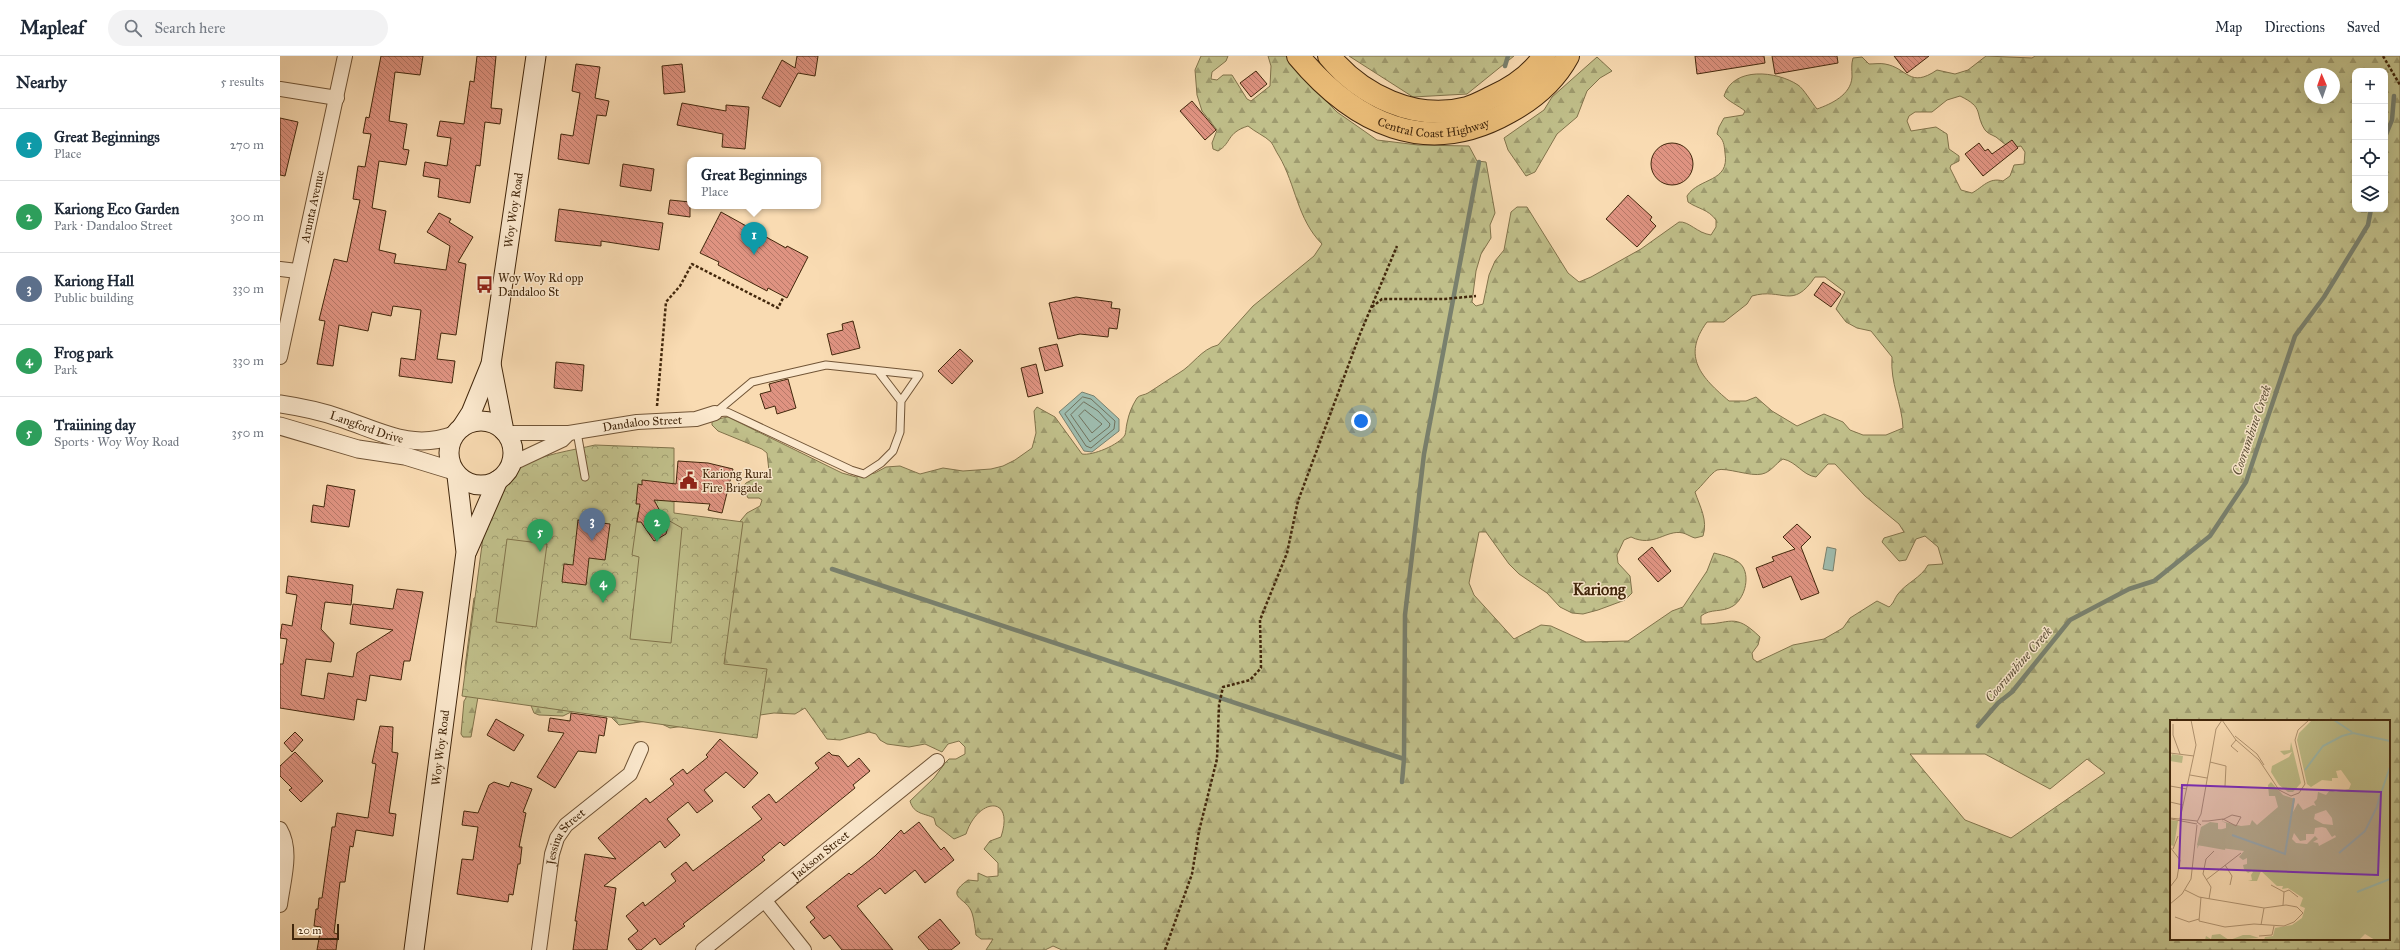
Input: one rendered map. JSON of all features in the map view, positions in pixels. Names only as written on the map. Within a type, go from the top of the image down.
[{"type":"highway","name":"Central Coast Highway","points":[[1298,56],[1327,88],[1357,111],[1372,119],[1398,128],[1429,133],[1463,130],[1499,118],[1531,99],[1549,82],[1568,56]]},
{"type":"highway","name":"Central Coast Highway","points":[[1329,56],[1343,73],[1371,93],[1398,106],[1432,111],[1467,108],[1503,92],[1536,68],[1544,56]]},
{"type":"main road","name":"Woy Woy Road","points":[[458,431],[471,413],[491,364],[536,56]]},
{"type":"main road","name":"Woy Woy Road","points":[[491,364],[505,432]]},
{"type":"main road","points":[[480,421],[497,426],[505,432],[513,448],[511,464],[504,476],[486,485],[473,484],[455,473],[449,456],[451,441],[458,431],[480,421]]},
{"type":"main road","name":"Woy Woy Road","points":[[415,948],[466,552],[455,473]]},
{"type":"main road","name":"Woy Woy Road","points":[[466,552],[498,480]]},
{"type":"street","name":"Arunta Avenue","points":[[280,357],[297,271],[337,98],[345,56]]},
{"type":"street","points":[[280,89],[337,98]]},
{"type":"street","points":[[280,269],[297,271]]},
{"type":"street","name":"Langford Drive","points":[[280,404],[305,408],[340,418],[401,440],[426,441],[458,431]]},
{"type":"street","name":"Dandaloo Street","points":[[505,432],[573,432],[637,422],[696,418],[715,413]]},
{"type":"street","name":"Langford Drive","points":[[280,426],[358,449],[405,456],[455,473]]},
{"type":"street","name":"Dandaloo Street","points":[[511,464],[562,440],[573,432]]},
{"type":"street","name":"Jessina Street","points":[[539,950],[552,854],[557,838],[566,825],[630,774],[641,749]]},
{"type":"street","name":"Jackson Street","points":[[703,950],[938,761]]},
{"type":"street","points":[[280,829],[286,846],[287,856],[280,905]]},
{"type":"street","points":[[765,901],[804,950]]},
{"type":"lane","points":[[826,365],[919,375],[902,401],[900,432],[893,451],[881,463],[864,474],[851,470],[727,412],[715,413],[752,382],[826,365]]},
{"type":"lane","points":[[878,371],[902,401]]},
{"type":"lane","points":[[573,432],[585,477]]},
{"type":"path","points":[[2383,56],[2400,85]]},
{"type":"path","points":[[1165,950],[1192,874],[1198,831],[1216,759],[1220,705],[1223,687],[1250,680],[1261,668],[1260,620],[1287,554],[1298,501],[1372,307],[1397,246]]},
{"type":"path","points":[[657,406],[666,302],[680,286],[692,264],[778,308],[784,296]]},
{"type":"path","points":[[1372,307],[1382,299],[1445,299],[1476,296]]},
{"type":"green space","points":[[1201,56],[1228,56],[1226,61],[1212,72],[1211,79],[1217,80],[1223,75],[1232,75],[1247,99],[1251,101],[1270,86],[1271,66],[1268,56],[1286,56],[1304,79],[1337,112],[1377,140],[1418,145],[1469,146],[1477,161],[1486,162],[1495,213],[1490,225],[1491,238],[1481,254],[1476,271],[1472,302],[1476,306],[1483,304],[1489,275],[1495,261],[1504,250],[1511,212],[1517,207],[1527,207],[1568,273],[1579,282],[1591,277],[1641,249],[1679,222],[1686,223],[1706,234],[1711,235],[1716,227],[1716,220],[1706,211],[1688,202],[1687,196],[1692,190],[1712,179],[1723,170],[1725,153],[1723,142],[1717,134],[1719,127],[1724,118],[1743,115],[1745,111],[1724,96],[1729,86],[1736,80],[1746,76],[1768,74],[1789,80],[1798,85],[1805,92],[1817,109],[1834,101],[1844,94],[1851,83],[1853,58],[1862,57],[1869,64],[1885,64],[1893,66],[1909,76],[1920,78],[1937,70],[1955,74],[1968,70],[1986,56],[2032,58],[2035,56],[2400,56],[2400,950],[1062,950],[1053,946],[1045,950],[986,950],[993,939],[981,939],[976,935],[972,913],[957,894],[957,890],[968,880],[978,881],[978,873],[987,877],[998,876],[998,863],[984,849],[990,841],[1001,837],[1004,823],[1003,814],[999,808],[993,806],[986,808],[978,813],[966,834],[954,839],[936,825],[934,818],[914,809],[910,801],[934,778],[949,759],[956,759],[965,754],[965,747],[959,741],[948,744],[942,752],[925,744],[909,747],[887,744],[880,740],[876,734],[869,732],[840,740],[827,739],[805,708],[795,714],[774,713],[670,728],[658,722],[647,721],[619,725],[609,715],[575,710],[563,716],[539,715],[534,713],[530,703],[478,697],[471,737],[463,737],[461,734],[464,701],[466,698],[465,667],[474,598],[736,526],[747,513],[760,506],[762,500],[759,498],[748,498],[743,487],[746,483],[769,471],[767,453],[762,449],[718,431],[712,425],[712,420],[728,417],[842,473],[856,477],[875,473],[886,467],[900,466],[920,474],[943,468],[963,471],[991,469],[1003,466],[1015,460],[1032,448],[1036,433],[1034,411],[1037,407],[1055,417],[1082,454],[1098,452],[1122,439],[1125,435],[1131,410],[1138,397],[1148,393],[1184,370],[1207,350],[1218,345],[1253,306],[1314,256],[1322,244],[1307,224],[1285,167],[1269,140],[1248,126],[1236,132],[1226,145],[1218,151],[1213,149],[1212,143],[1217,130],[1202,111],[1197,95],[1195,70]],"holes":[[[1960,96],[1973,104],[1978,111],[1982,124],[1987,132],[2004,144],[2013,147],[2021,146],[2025,152],[2024,164],[2014,165],[2010,176],[2003,181],[1990,181],[1972,193],[1961,190],[1950,168],[1951,165],[1959,161],[1959,156],[1949,149],[1947,134],[1936,127],[1911,131],[1907,121],[1909,116],[1915,112],[1932,112],[1947,100]],[[1815,277],[1825,277],[1845,292],[1836,309],[1846,322],[1857,328],[1871,331],[1892,357],[1894,385],[1901,410],[1903,428],[1886,435],[1863,435],[1850,430],[1843,422],[1824,414],[1797,426],[1772,411],[1756,397],[1746,401],[1729,401],[1703,375],[1695,356],[1699,334],[1707,322],[1724,322],[1747,304],[1752,296],[1763,294],[1793,296],[1800,293],[1807,287]],[[1783,459],[1807,474],[1816,477],[1828,464],[1835,464],[1865,496],[1899,524],[1904,532],[1884,538],[1882,542],[1899,561],[1906,560],[1916,539],[1925,536],[1938,547],[1943,564],[1928,565],[1925,570],[1901,590],[1889,607],[1877,601],[1850,618],[1843,628],[1824,639],[1793,645],[1757,662],[1753,659],[1752,653],[1758,645],[1760,637],[1744,624],[1732,621],[1701,624],[1701,616],[1709,612],[1729,608],[1737,603],[1743,594],[1746,583],[1745,572],[1741,564],[1714,553],[1707,571],[1683,607],[1672,611],[1628,641],[1586,642],[1551,626],[1541,625],[1514,639],[1474,595],[1469,583],[1479,532],[1486,532],[1509,564],[1519,574],[1547,593],[1560,607],[1572,613],[1583,614],[1625,600],[1632,593],[1630,576],[1618,563],[1617,555],[1624,540],[1631,537],[1639,540],[1653,540],[1677,532],[1695,538],[1703,536],[1705,524],[1695,492],[1712,474],[1721,469],[1757,475],[1768,472]],[[1910,754],[1985,754],[2050,789],[2087,759],[2105,773],[2011,838],[1965,820]]]},
{"type":"green space","points":[[1349,56],[1514,56],[1467,94],[1413,97]]},
{"type":"green space","points":[[1597,57],[1612,71],[1600,78],[1587,91],[1577,117],[1557,134],[1535,172],[1526,176],[1508,150],[1504,138],[1544,110],[1552,97]]},
{"type":"green space","points":[[595,445],[674,448],[674,513],[743,522],[724,664],[767,669],[757,738],[462,696],[485,522],[496,500],[510,478],[520,467],[546,456]]},
{"type":"green space","points":[[638,512],[659,515],[682,528],[671,643],[630,639],[639,557],[632,555]]},
{"type":"green space","points":[[507,539],[547,544],[536,627],[496,622]]},
{"type":"water","points":[[1082,392],[1094,396],[1119,419],[1119,431],[1092,452],[1084,451],[1059,412]]},
{"type":"water","points":[[1827,547],[1836,549],[1833,571],[1823,569]]},
{"type":"building","points":[[381,56],[423,56],[420,75],[395,72],[389,121],[407,124],[403,149],[409,150],[406,165],[379,161],[372,208],[386,211],[379,250],[396,254],[394,263],[446,270],[450,246],[427,232],[439,213],[451,219],[449,222],[473,237],[458,262],[466,264],[456,335],[441,333],[437,359],[455,361],[452,383],[399,376],[401,358],[415,360],[421,310],[393,306],[391,316],[372,312],[368,331],[339,325],[333,366],[317,364],[325,321],[319,320],[334,259],[347,262],[360,200],[353,199],[358,166],[365,167],[371,134],[363,133],[366,117],[369,118]]},
{"type":"building","points":[[477,56],[496,56],[491,108],[502,109],[500,124],[485,122],[480,166],[476,165],[470,203],[438,197],[440,179],[423,176],[425,162],[447,166],[451,138],[437,136],[440,121],[464,124],[470,81],[474,82]]},
{"type":"building","points":[[797,56],[818,56],[815,76],[798,73],[780,107],[762,98],[782,60],[795,68]]},
{"type":"building","points":[[1695,56],[1764,56],[1765,63],[1697,74]]},
{"type":"building","points":[[1772,56],[1837,56],[1838,63],[1775,74]]},
{"type":"building","points":[[1894,56],[1929,56],[1907,73]]},
{"type":"building","points":[[576,64],[600,67],[595,98],[609,101],[606,116],[597,115],[589,164],[558,159],[561,134],[573,136],[580,93],[572,91]]},
{"type":"building","points":[[682,64],[685,92],[664,94],[662,66]]},
{"type":"building","points":[[1256,71],[1267,84],[1251,97],[1240,83]]},
{"type":"building","points":[[1192,101],[1216,130],[1205,140],[1180,111]]},
{"type":"building","points":[[682,103],[726,111],[726,105],[749,107],[745,149],[722,147],[723,134],[677,125]]},
{"type":"building","points":[[280,118],[298,122],[285,176],[280,175]]},
{"type":"building","points":[[2012,140],[2018,148],[1983,176],[1965,154],[1979,143],[1985,151],[1988,149],[1992,154]]},
{"type":"building","points":[[1668,143],[1676,143],[1684,146],[1690,152],[1693,164],[1690,176],[1684,182],[1676,185],[1668,185],[1660,182],[1654,176],[1651,168],[1651,160],[1654,152],[1660,146]]},
{"type":"building","points":[[623,164],[654,169],[651,191],[620,186]]},
{"type":"building","points":[[1628,195],[1652,217],[1650,220],[1656,226],[1637,247],[1606,219]]},
{"type":"building","points":[[670,200],[687,202],[687,209],[690,209],[690,217],[668,214]]},
{"type":"building","points":[[559,209],[663,223],[659,250],[601,241],[601,246],[555,241]]},
{"type":"building","points":[[721,212],[786,248],[787,246],[808,257],[787,298],[768,288],[767,291],[718,265],[719,262],[700,253]]},
{"type":"building","points":[[1823,282],[1841,294],[1831,307],[1814,295]]},
{"type":"building","points":[[1076,297],[1112,302],[1111,308],[1120,309],[1117,329],[1109,328],[1108,337],[1080,334],[1058,339],[1049,303]]},
{"type":"building","points":[[853,321],[860,348],[832,355],[827,334],[843,330],[842,324]]},
{"type":"building","points":[[1057,344],[1063,366],[1045,371],[1039,348]]},
{"type":"building","points":[[960,349],[973,361],[952,384],[938,371]]},
{"type":"building","points":[[556,362],[584,365],[582,391],[554,388]]},
{"type":"building","points":[[1036,364],[1043,393],[1028,397],[1021,368]]},
{"type":"building","points":[[788,379],[796,408],[777,414],[775,406],[765,409],[760,394],[771,391],[769,384]]},
{"type":"building","points":[[678,461],[708,463],[733,469],[722,513],[708,510],[710,504],[654,500],[668,526],[666,534],[654,541],[641,522],[637,522],[640,504],[636,504],[638,484],[642,485],[642,480],[676,484]]},
{"type":"building","points":[[327,485],[355,490],[349,527],[311,522],[313,505],[324,507]]},
{"type":"building","points":[[578,520],[610,524],[605,560],[589,558],[586,585],[562,582],[564,564],[573,565]]},
{"type":"building","points":[[1797,524],[1811,537],[1801,547],[1819,593],[1801,600],[1791,576],[1763,588],[1756,568],[1774,561],[1772,557],[1795,549],[1783,537]]},
{"type":"building","points":[[1652,547],[1671,571],[1658,582],[1638,559]]},
{"type":"building","points":[[288,576],[353,585],[351,605],[325,602],[321,629],[334,643],[331,662],[306,659],[301,695],[324,699],[328,673],[353,677],[357,653],[393,630],[350,624],[353,604],[393,609],[397,589],[423,592],[410,661],[404,661],[401,680],[370,675],[366,701],[357,699],[354,720],[280,708],[280,664],[283,664],[287,639],[280,638],[282,624],[292,626],[297,595],[286,593]]},
{"type":"building","points":[[571,713],[607,718],[604,736],[599,735],[596,753],[578,751],[555,788],[537,777],[564,733],[548,731],[550,718],[570,721]]},
{"type":"building","points":[[496,719],[524,735],[514,751],[487,735]]},
{"type":"building","points":[[380,726],[393,727],[392,752],[398,753],[389,813],[396,814],[393,836],[356,830],[353,847],[350,846],[345,882],[340,882],[334,933],[338,934],[336,950],[317,950],[321,927],[314,926],[316,909],[318,909],[319,898],[322,898],[332,827],[335,827],[337,813],[368,818],[376,764],[372,763]]},
{"type":"building","points":[[295,732],[303,740],[292,752],[284,743]]},
{"type":"building","points":[[720,739],[758,773],[744,788],[726,772],[704,790],[713,801],[697,813],[688,802],[667,819],[680,835],[665,848],[660,841],[604,886],[616,888],[607,950],[573,950],[577,921],[575,921],[585,854],[616,859],[598,838],[646,798],[650,803],[674,784],[670,779],[683,769],[687,774],[708,757],[706,755]]},
{"type":"building","points":[[295,752],[323,781],[301,802],[289,790],[292,788],[280,776],[280,766]]},
{"type":"building","points":[[829,752],[832,755],[839,756],[848,767],[859,758],[870,771],[853,785],[855,788],[784,846],[780,842],[762,857],[765,860],[683,924],[685,926],[660,945],[655,938],[641,950],[637,950],[628,939],[638,931],[626,916],[643,902],[645,906],[676,881],[671,874],[686,862],[693,871],[762,819],[752,807],[769,794],[776,803],[819,768],[815,763]]},
{"type":"building","points":[[494,782],[509,787],[511,782],[532,789],[523,812],[526,813],[519,847],[522,847],[520,864],[518,864],[513,895],[509,894],[508,902],[457,894],[462,859],[473,860],[478,827],[462,825],[464,811],[478,813],[489,785]]},
{"type":"building","points":[[919,822],[941,850],[944,847],[954,860],[925,883],[915,870],[885,894],[880,888],[857,906],[893,950],[842,950],[830,935],[824,939],[810,922],[815,918],[806,907],[849,873],[851,875],[875,856],[901,830],[904,834]]},
{"type":"building","points":[[940,919],[960,943],[951,950],[929,950],[918,937]]},
{"type":"waterway","points":[[1505,66],[1508,56]]},
{"type":"waterway","name":"Coorumbine Creek","points":[[2388,130],[2392,120],[2394,96]]},
{"type":"waterway","points":[[832,569],[1404,759],[1405,615],[1424,454],[1479,162]]},
{"type":"waterway","name":"Coorumbine Creek","points":[[1978,726],[1998,703],[2012,692],[2070,620],[2129,589],[2154,581],[2210,536],[2246,482],[2295,336],[2324,297],[2368,225],[2370,212]]},
{"type":"waterway","points":[[1402,782],[1404,759]]},
{"type":"place","name":"Great Beginnings","points":[[754,255]]},
{"type":"place","name":"Woy Woy Rd opp Dandaloo St","points":[[485,285]]},
{"type":"place","name":"Kariong Rural Fire Brigade","points":[[689,481]]},
{"type":"place","name":"Kariong Hall","points":[[592,541]]},
{"type":"place","name":"Kariong Eco Garden","points":[[657,542]]},
{"type":"place","name":"Traiining day","points":[[540,552]]},
{"type":"place","name":"Frog park","points":[[603,603]]},
{"type":"district","name":"Kariong","points":[[1599,589]]}]
